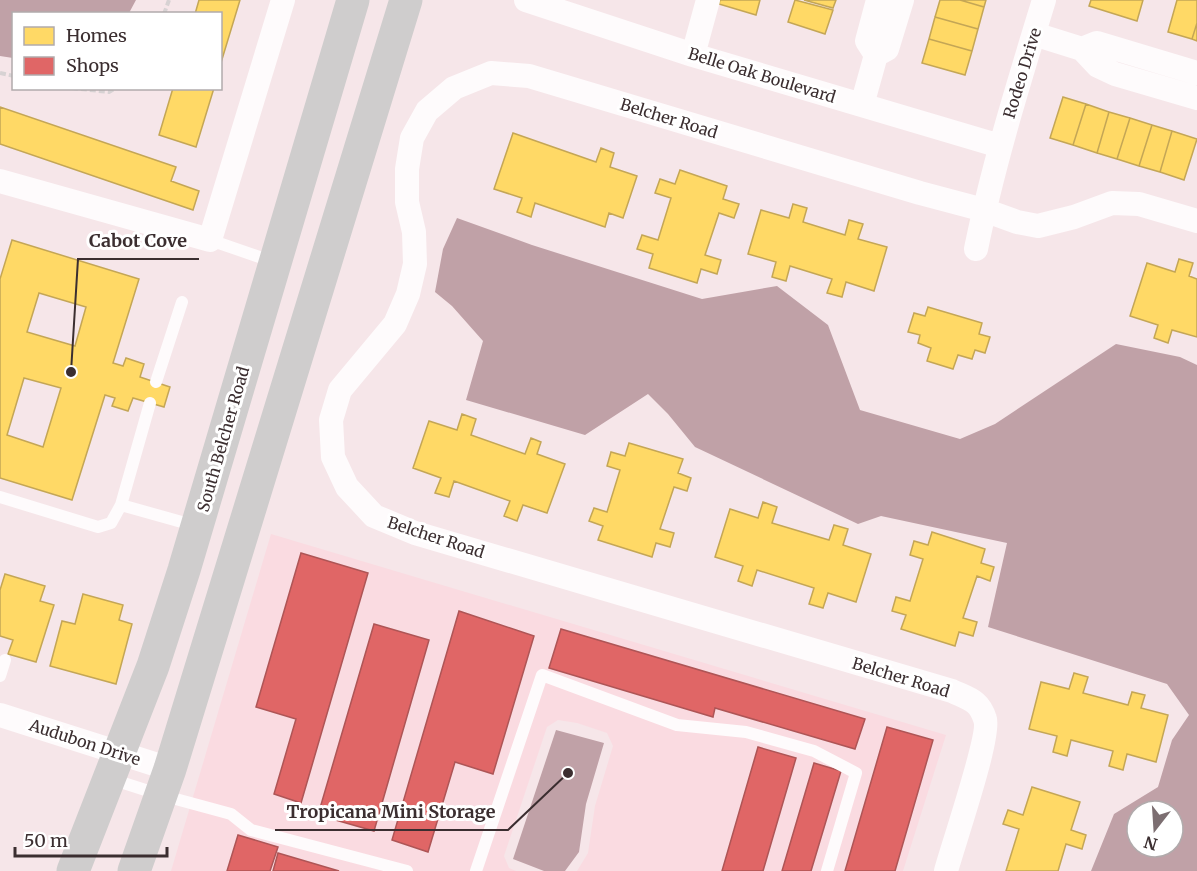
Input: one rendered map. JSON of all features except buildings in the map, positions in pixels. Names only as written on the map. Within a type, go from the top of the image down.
[{"type":"main road","name":"South Belcher Road","points":[[73,871],[153,666],[197,526],[353,0]]},
{"type":"main road","points":[[134,871],[166,782],[406,0]]},
{"type":"street","points":[[0,181],[210,240],[283,0]]},
{"type":"street","points":[[693,55],[708,0]]},
{"type":"street","points":[[876,55],[867,41],[878,0]]},
{"type":"street","points":[[862,105],[876,55],[887,49],[902,0]]},
{"type":"street","name":"Rodeo Drive","points":[[1000,146],[1044,0]]},
{"type":"street","name":"Belle Oak Boulevard","points":[[540,2],[693,55],[1000,146]]},
{"type":"street","points":[[1034,34],[1082,49],[1098,66],[1115,74],[1197,98]]},
{"type":"street","points":[[1082,49],[1097,43],[1197,73]]},
{"type":"street","name":"Belcher Road","points":[[945,871],[983,746],[987,722],[976,702],[940,688],[415,533],[374,516],[347,487],[333,457],[331,420],[340,390],[395,324],[408,294],[415,264],[414,232],[407,202],[407,169],[412,138],[427,111],[454,88],[491,73],[529,76],[984,210],[1017,222],[1038,226],[1074,217],[1112,203],[1139,204],[1197,220]]},
{"type":"street","points":[[976,249],[1000,146]]},
{"type":"street","name":"Audubon Drive","points":[[0,715],[115,766],[166,782]]},
{"type":"lane","points":[[210,240],[276,262]]},
{"type":"lane","points":[[156,382],[182,302]]},
{"type":"lane","points":[[0,497],[98,527],[111,523],[121,505],[150,403]]},
{"type":"lane","points":[[121,505],[197,526]]},
{"type":"lane","points":[[0,676],[5,660]]},
{"type":"lane","points":[[476,871],[543,675],[677,725],[746,732],[814,751],[856,773],[826,871]]},
{"type":"lane","points":[[166,782],[231,814],[251,830],[407,871]]},
{"type":"path","points":[[90,90],[109,92],[112,90]]},
{"type":"shaded area","points":[[0,0],[136,0],[130,12],[12,12],[12,58],[0,56]]},
{"type":"shaded area","points":[[457,218],[532,245],[702,299],[777,286],[828,325],[860,410],[960,439],[995,424],[1116,344],[1180,357],[1197,365],[1197,871],[1091,871],[1114,814],[1125,807],[1125,859],[1185,859],[1185,799],[1138,799],[1158,787],[1172,740],[1189,715],[1167,684],[988,627],[1007,543],[881,516],[858,524],[695,447],[648,394],[585,435],[466,400],[483,341],[452,306],[435,292],[443,249]]},
{"type":"shaded area","points":[[271,534],[946,735],[903,871],[577,871],[588,853],[595,806],[613,746],[607,733],[577,723],[558,720],[547,727],[504,856],[509,868],[516,871],[171,871]]},
{"type":"shaded area","points":[[556,730],[604,743],[586,804],[579,852],[565,871],[544,871],[513,859]]},
{"type":"place","name":"Cabot Cove","points":[[71,372]]},
{"type":"place","name":"Tropicana Mini Storage","points":[[568,773]]}]
